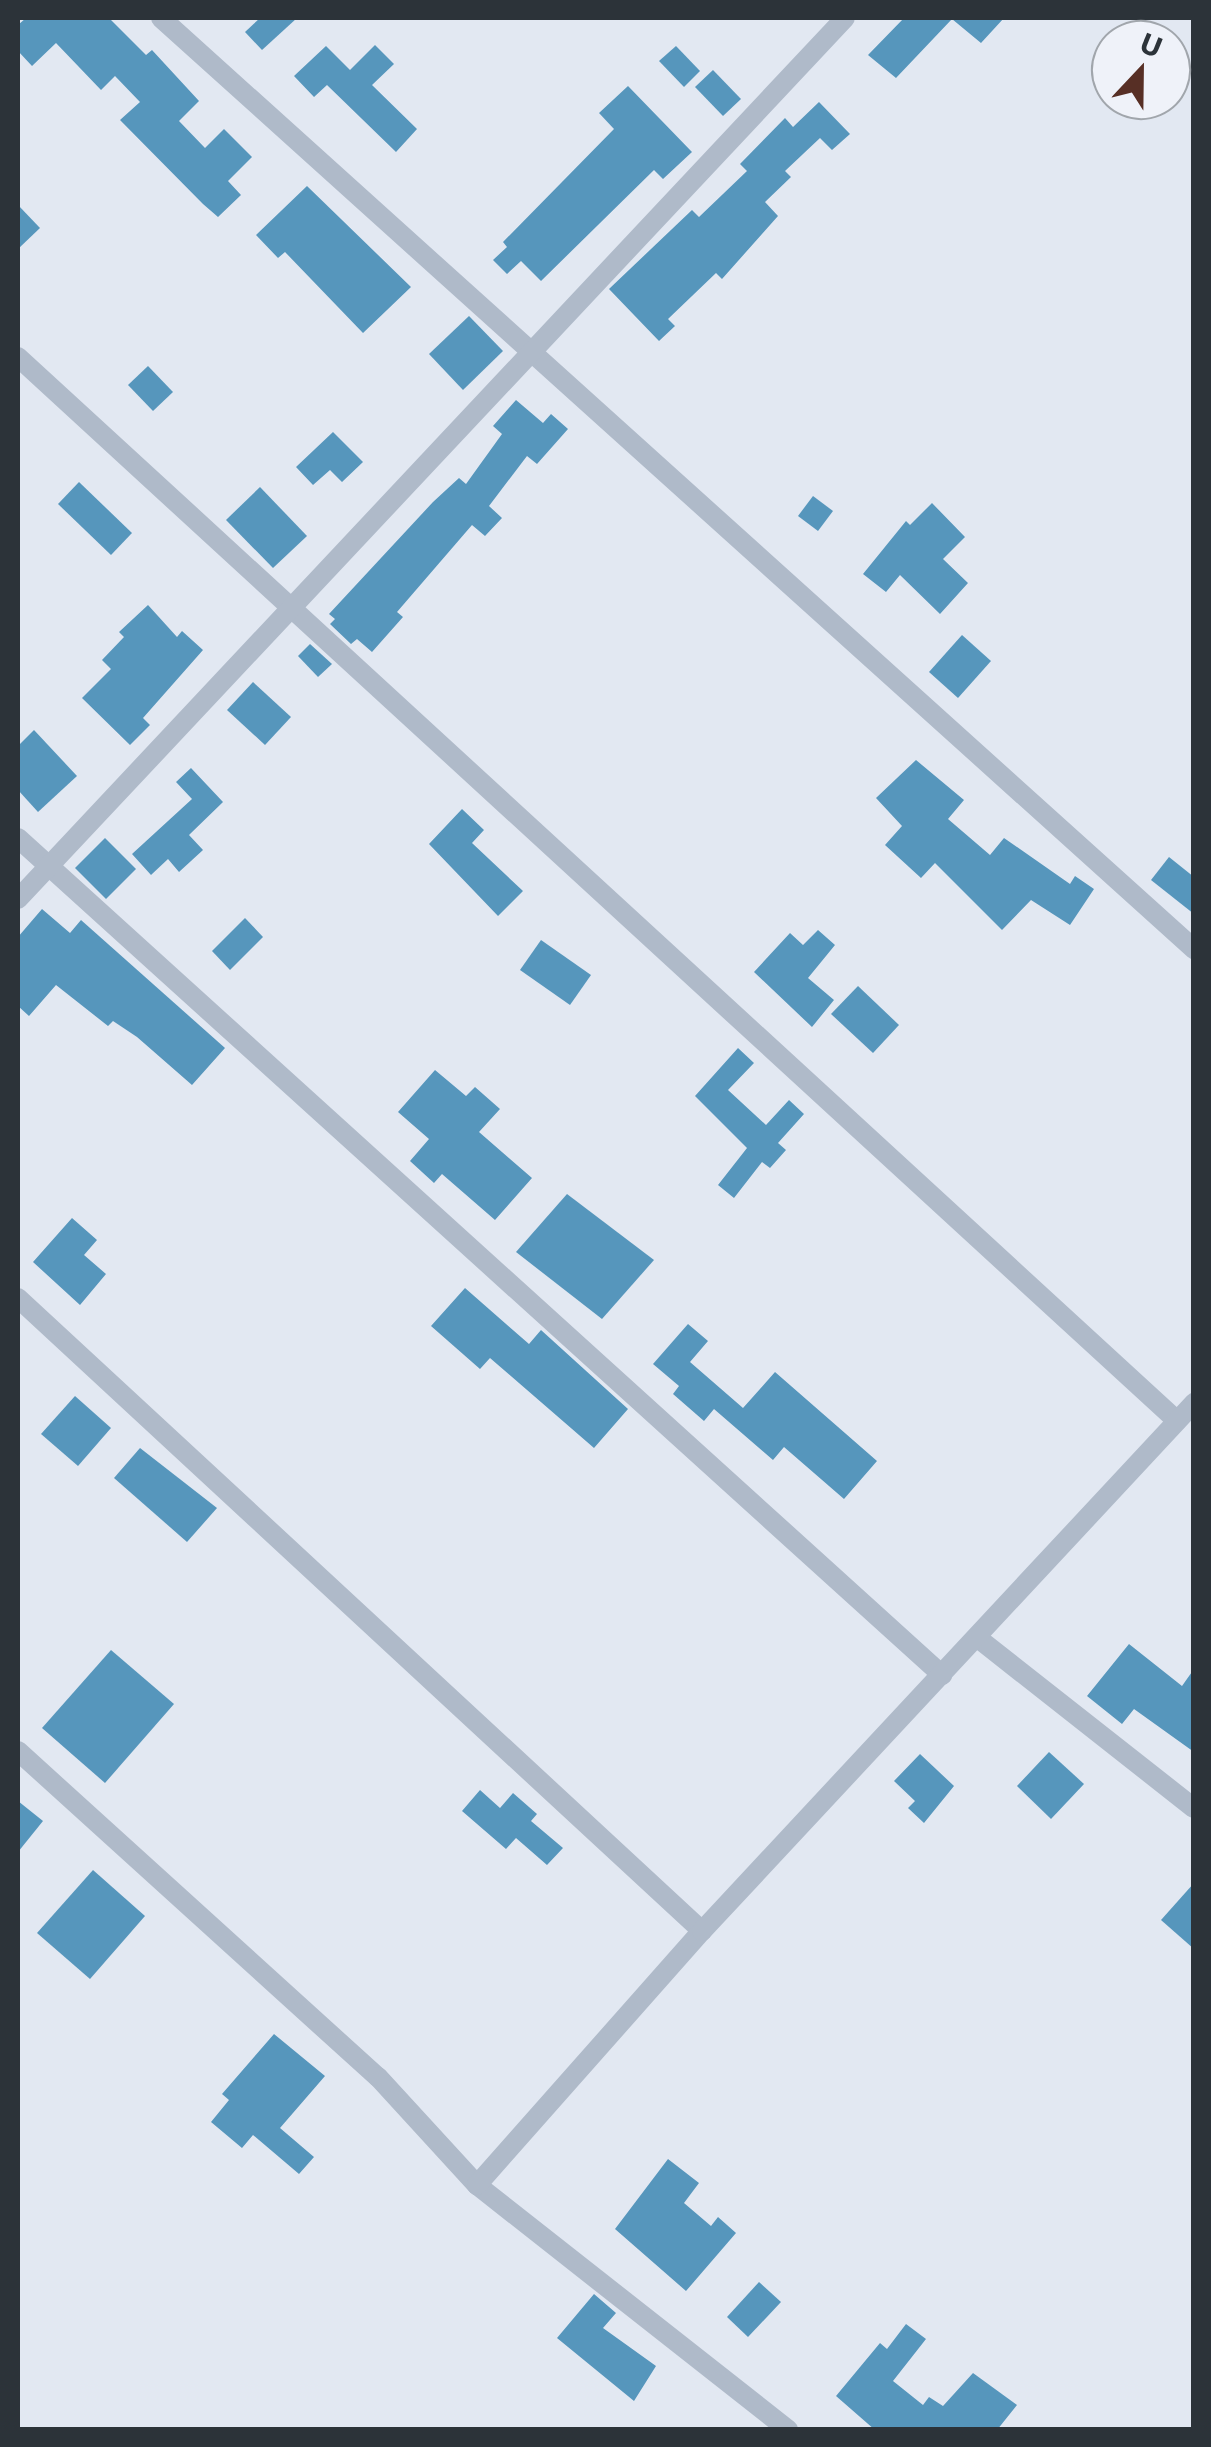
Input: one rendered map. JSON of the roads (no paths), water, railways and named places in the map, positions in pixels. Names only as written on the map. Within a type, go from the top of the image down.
[{"type":"street","points":[[160,18],[1194,949]]},
{"type":"street","points":[[18,899],[46,865],[297,608],[532,349],[845,18]]},
{"type":"street","points":[[18,357],[297,608],[1176,1421]]},
{"type":"street","points":[[18,838],[942,1675]]},
{"type":"street","points":[[18,1298],[702,1931]]},
{"type":"street","points":[[477,2185],[702,1931],[979,1639],[1194,1403]]},
{"type":"street","points":[[979,1639],[1194,1808]]},
{"type":"street","points":[[18,1751],[378,2077],[477,2185],[788,2430]]}]
